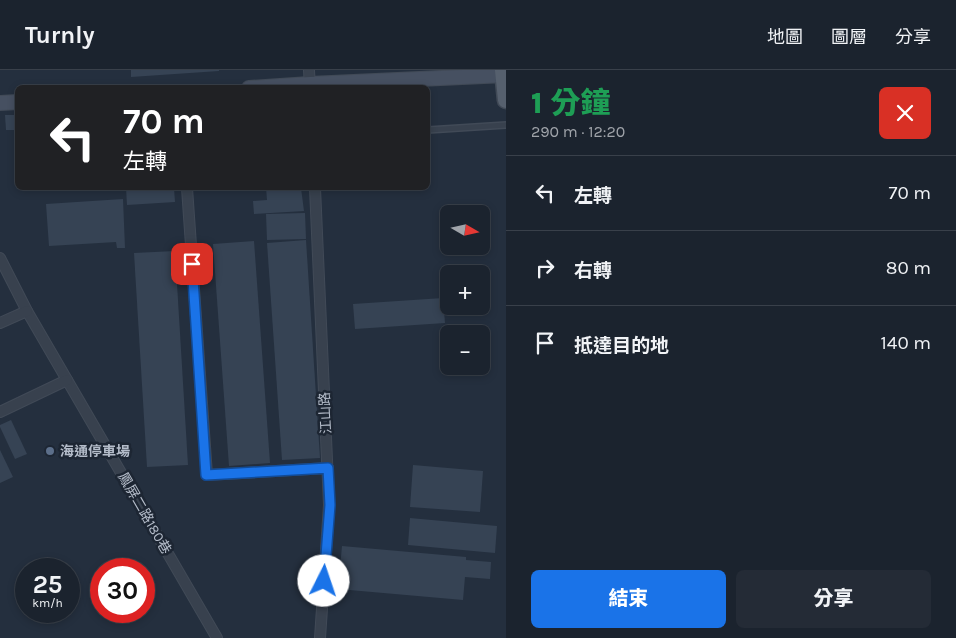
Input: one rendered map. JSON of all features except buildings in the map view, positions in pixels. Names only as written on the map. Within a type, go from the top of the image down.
[{"type":"main road","points":[[504,74],[506,100]]},
{"type":"street","points":[[272,85],[309,80],[504,74]]},
{"type":"street","points":[[0,103],[15,102]]},
{"type":"street","points":[[187,190],[206,475],[328,468]]},
{"type":"street","name":"江山路","points":[[314,190],[330,505],[320,638]]},
{"type":"street","points":[[0,258],[28,310],[0,323]]},
{"type":"street","name":"鳳屏二路180巷","points":[[28,310],[217,638]]},
{"type":"street","points":[[0,412],[67,380]]},
{"type":"lane","points":[[430,130],[506,125]]},
{"type":"place","name":"海通停車場","points":[[50,451]]},
{"type":"route","points":[[192,264],[206,475],[328,468],[330,505],[324,581]]}]
